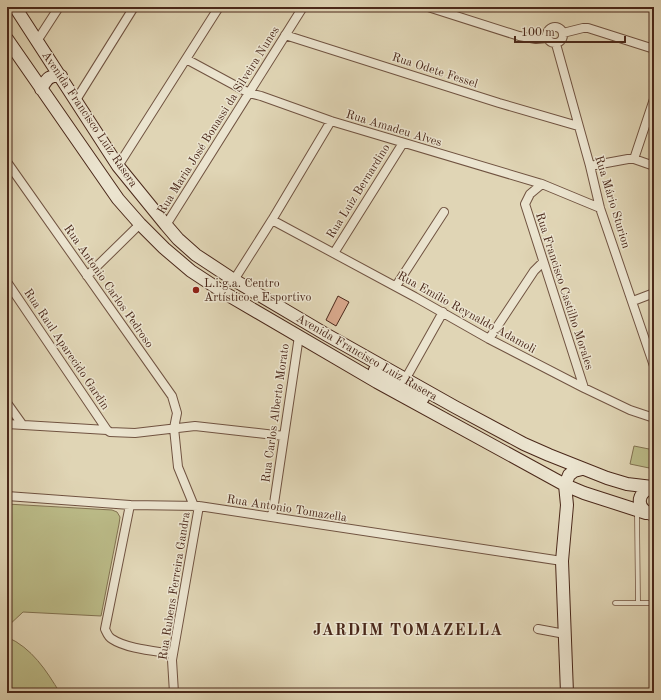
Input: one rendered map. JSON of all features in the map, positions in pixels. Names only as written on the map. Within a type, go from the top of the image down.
[{"type":"street","name":"Avenida Francisco Luiz Rasera","points":[[15,7],[118,166],[178,239],[196,255],[234,280],[327,335],[524,444],[582,469],[627,484],[653,487]]},
{"type":"street","points":[[37,41],[59,7]]},
{"type":"street","points":[[76,100],[134,7]]},
{"type":"street","points":[[118,166],[219,7]]},
{"type":"street","name":"Rua Maria José Bonassi da Silveira Nunes","points":[[166,225],[303,7]]},
{"type":"street","points":[[428,7],[520,36],[536,39],[547,38]]},
{"type":"street","points":[[554,27],[560,28],[563,33],[563,39],[556,44],[550,42],[547,38],[547,32],[554,27]]},
{"type":"street","points":[[563,33],[588,28],[654,48]]},
{"type":"street","name":"Rua Odete Fessel","points":[[285,35],[499,103],[578,126]]},
{"type":"street","name":"Avenida Francisco Luiz Rasera","points":[[7,39],[114,193],[140,224],[164,248],[191,271],[223,292],[428,411],[565,485],[584,493],[646,513]]},
{"type":"street","name":"Rua Mário Sturion","points":[[556,44],[590,166],[600,208],[654,366]]},
{"type":"street","name":"Rua Amadeu Alves","points":[[186,59],[249,93],[331,121],[542,184],[600,208]]},
{"type":"street","points":[[31,74],[44,71],[48,68],[51,62]]},
{"type":"street","points":[[41,89],[49,77],[61,76]]},
{"type":"street","points":[[634,159],[654,99]]},
{"type":"street","points":[[234,280],[331,121]]},
{"type":"street","name":"Rua Luiz Bernardino","points":[[334,253],[402,143]]},
{"type":"street","points":[[590,166],[628,159],[634,159],[654,166]]},
{"type":"street","name":"Rua Antonio Carlos Pedroso","points":[[7,162],[172,396],[177,413],[174,428],[178,467],[196,506]]},
{"type":"street","name":"Rua Francisco Castilho Morales","points":[[542,184],[530,194],[525,204],[584,388]]},
{"type":"street","points":[[396,286],[444,212]]},
{"type":"street","name":"Rua Emílio Reynaldo Adamoli","points":[[272,220],[396,286],[489,339],[584,388],[630,410],[654,418]]},
{"type":"street","points":[[87,276],[140,224]]},
{"type":"street","points":[[164,248],[174,246],[178,239]]},
{"type":"street","points":[[191,271],[196,255]]},
{"type":"street","points":[[489,339],[534,271],[543,262]]},
{"type":"street","name":"Rua Raul Aparecido Gardin","points":[[7,282],[107,430]]},
{"type":"street","points":[[633,301],[654,293]]},
{"type":"street","points":[[406,378],[443,312]]},
{"type":"street","points":[[327,335],[348,355],[452,414],[494,436],[524,444]]},
{"type":"street","name":"Rua Carlos Alberto Morato","points":[[272,517],[299,336]]},
{"type":"street","points":[[7,403],[22,424]]},
{"type":"street","points":[[7,424],[135,433],[195,426],[284,436]]},
{"type":"street","points":[[567,693],[562,561],[567,505],[565,485],[569,475],[574,471],[582,469]]},
{"type":"street","points":[[646,513],[640,507],[639,501],[645,492],[653,487]]},
{"type":"street","points":[[567,505],[577,495],[584,493]]},
{"type":"street","name":"Rua Antonio Tomazella","points":[[7,496],[130,505],[196,506],[562,561]]},
{"type":"street","points":[[130,505],[105,629],[108,636],[120,643],[173,654]]},
{"type":"street","name":"Rua Rubens Ferreira Gandra","points":[[174,693],[172,660],[196,506]]},
{"type":"street","points":[[538,629],[565,634]]},
{"type":"lane","points":[[638,603],[646,513]]},
{"type":"lane","points":[[615,603],[654,603]]},
{"type":"green space","points":[[634,446],[654,450],[654,469],[630,464]]},
{"type":"green space","points":[[7,504],[112,510],[117,512],[120,517],[119,524],[101,616],[23,612],[7,627]]},
{"type":"green space","points":[[7,637],[24,647],[38,660],[60,693],[7,693]]},
{"type":"building","points":[[338,296],[349,302],[336,326],[326,320]]},
{"type":"waterway","points":[[7,685],[16,693]]},
{"type":"place","name":"L.i.g.a. Centro Artístico e Esportivo","points":[[196,290]]},
{"type":"district","name":"JARDIM TOMAZELLA","points":[[408,629]]}]
